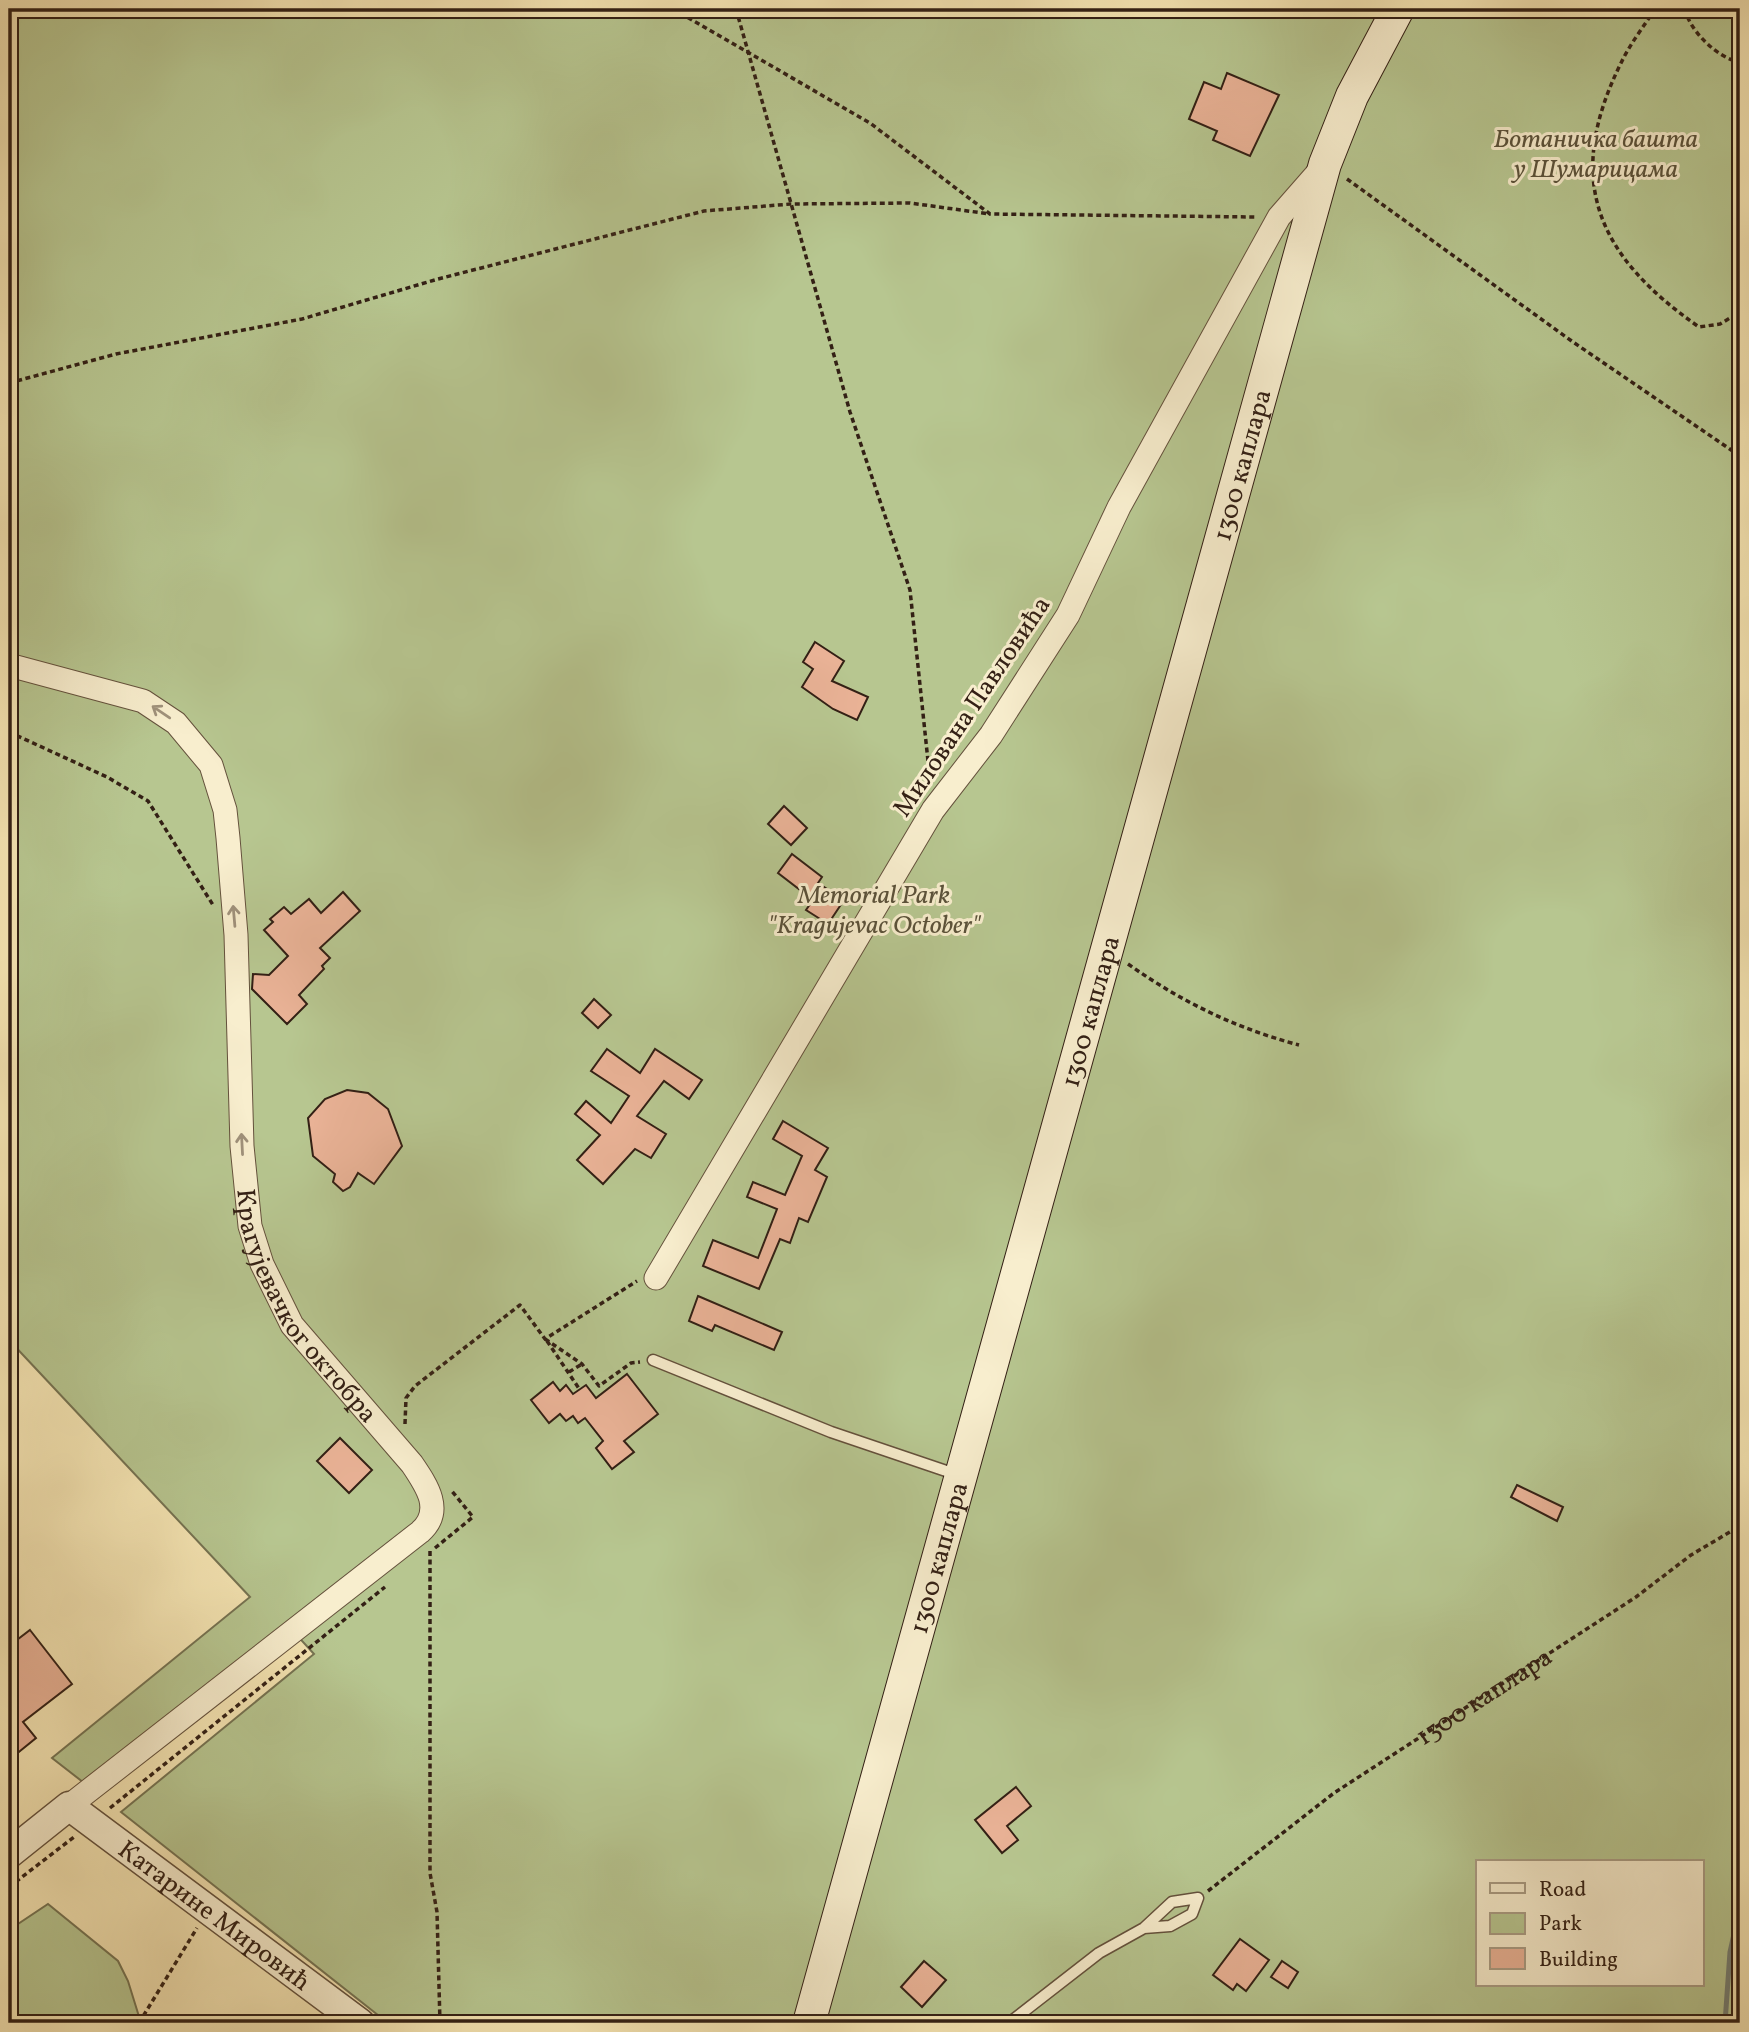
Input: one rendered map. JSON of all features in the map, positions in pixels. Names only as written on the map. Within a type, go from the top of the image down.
[{"type":"main road","name":"1300 каплара","points":[[809,2023],[1325,164],[1352,96],[1398,9]]},
{"type":"street","name":"Милована Павловића","points":[[661,1270],[933,810],[991,735],[1068,615],[1119,507],[1279,217],[1325,164]]},
{"type":"street","name":"Крагујевачког октобра","points":[[9,665],[144,701],[176,723],[211,765],[225,810],[228,838],[236,935],[242,1146],[250,1226],[266,1273],[292,1325],[412,1464],[431,1497],[433,1507],[429,1523],[80,1815],[9,1854]]},
{"type":"street","name":"Катарине Мировић","points":[[80,1815],[360,2023]]},
{"type":"lane","points":[[653,1360],[831,1432],[960,1475]]},
{"type":"lane","points":[[1009,2023],[1099,1953],[1144,1928],[1172,1902],[1198,1898],[1192,1914],[1170,1926],[1144,1928]]},
{"type":"path","points":[[673,9],[870,123],[990,214]]},
{"type":"path","points":[[736,9],[850,412],[910,590],[933,810]]},
{"type":"path","points":[[1656,9],[1621,62],[1599,123],[1591,168],[1604,230],[1630,269],[1674,310],[1699,327],[1720,324],[1740,312]]},
{"type":"path","points":[[1685,9],[1686,15],[1710,46],[1733,61],[1740,62]]},
{"type":"path","points":[[1325,164],[1573,342],[1740,456]]},
{"type":"path","points":[[9,383],[116,354],[302,319],[438,279],[704,211],[791,204],[910,203],[990,214],[1279,217]]},
{"type":"path","points":[[1107,948],[1188,1003],[1220,1019],[1299,1045]]},
{"type":"path","points":[[545,1339],[661,1270]]},
{"type":"path","points":[[406,1428],[406,1398],[415,1387],[520,1305],[580,1390]]},
{"type":"path","points":[[545,1339],[582,1364],[599,1386],[631,1363],[653,1360]]},
{"type":"path","points":[[568,1373],[582,1364]]},
{"type":"path","points":[[420,1560],[472,1517]]},
{"type":"path","name":"1300 каплара","points":[[1198,1898],[1334,1793],[1636,1597],[1691,1555],[1740,1526]]},
{"type":"path","points":[[430,1551],[430,1873],[437,1912],[440,2023]]},
{"type":"path","points":[[9,1886],[80,1815],[388,1585]]},
{"type":"path","points":[[139,2023],[207,1911]]},
{"type":"green space","name":"Memorial Park \"Kragujevac October\"","points":[[9,9],[1740,9],[1740,2023],[388,2023],[121,1812],[314,1654],[294,1632],[97,1793],[52,1758],[250,1597],[9,1340]]},
{"type":"green space","points":[[48,1904],[118,1961],[128,1981],[141,2023],[9,2023],[9,1930]]},
{"type":"building","points":[[1227,73],[1279,95],[1250,156],[1213,140],[1217,131],[1189,119],[1204,82],[1221,89]]},
{"type":"building","points":[[815,642],[844,661],[832,681],[868,697],[857,720],[833,709],[802,687],[813,669],[803,662]]},
{"type":"building","points":[[784,806],[807,828],[791,845],[768,824]]},
{"type":"building","points":[[792,854],[822,877],[818,883],[844,900],[828,924],[806,910],[813,900],[778,873]]},
{"type":"building","points":[[343,892],[360,911],[320,948],[330,958],[322,966],[324,969],[299,995],[307,1004],[287,1024],[252,989],[253,974],[269,975],[288,956],[264,930],[273,922],[270,919],[284,907],[291,914],[309,899],[321,913]]},
{"type":"building","points":[[594,999],[611,1015],[598,1028],[582,1013]]},
{"type":"building","points":[[607,1049],[640,1073],[655,1049],[702,1080],[689,1099],[664,1081],[637,1116],[666,1134],[651,1158],[635,1149],[603,1184],[577,1160],[600,1135],[575,1114],[586,1101],[611,1123],[629,1096],[591,1071]]},
{"type":"building","points":[[347,1090],[368,1093],[388,1109],[402,1146],[374,1184],[358,1173],[350,1187],[343,1191],[333,1182],[335,1174],[313,1156],[308,1118],[325,1099]]},
{"type":"building","points":[[783,1121],[828,1148],[815,1170],[827,1177],[808,1222],[799,1218],[790,1243],[780,1239],[759,1289],[703,1266],[713,1240],[758,1258],[777,1209],[747,1197],[753,1182],[785,1195],[802,1156],[773,1139]]},
{"type":"building","points":[[698,1296],[782,1332],[774,1350],[715,1325],[712,1331],[689,1321]]},
{"type":"building","points":[[627,1374],[658,1414],[624,1441],[634,1452],[612,1469],[596,1448],[603,1441],[585,1418],[578,1423],[573,1416],[566,1421],[560,1414],[549,1423],[531,1400],[553,1382],[560,1391],[566,1385],[573,1394],[586,1385],[596,1398]]},
{"type":"building","points":[[340,1438],[372,1470],[349,1493],[317,1461]]},
{"type":"building","points":[[1517,1485],[1563,1507],[1557,1521],[1511,1497]]},
{"type":"building","points":[[30,1630],[72,1684],[23,1722],[36,1738],[9,1760],[9,1646]]},
{"type":"building","points":[[1016,1787],[1031,1806],[1007,1826],[1018,1840],[1002,1853],[975,1820]]},
{"type":"building","points":[[1240,1939],[1269,1960],[1246,1991],[1237,1984],[1233,1990],[1213,1975]]},
{"type":"building","points":[[924,1961],[946,1980],[922,2007],[901,1987]]},
{"type":"building","points":[[1282,1961],[1298,1972],[1288,1988],[1271,1977]]},
{"type":"waterway","points":[[1725,2023],[1730,1952],[1740,1907]]},
{"type":"park label","name":"Ботаничка башта у Шумарицама","points":[[1596,153]]}]
